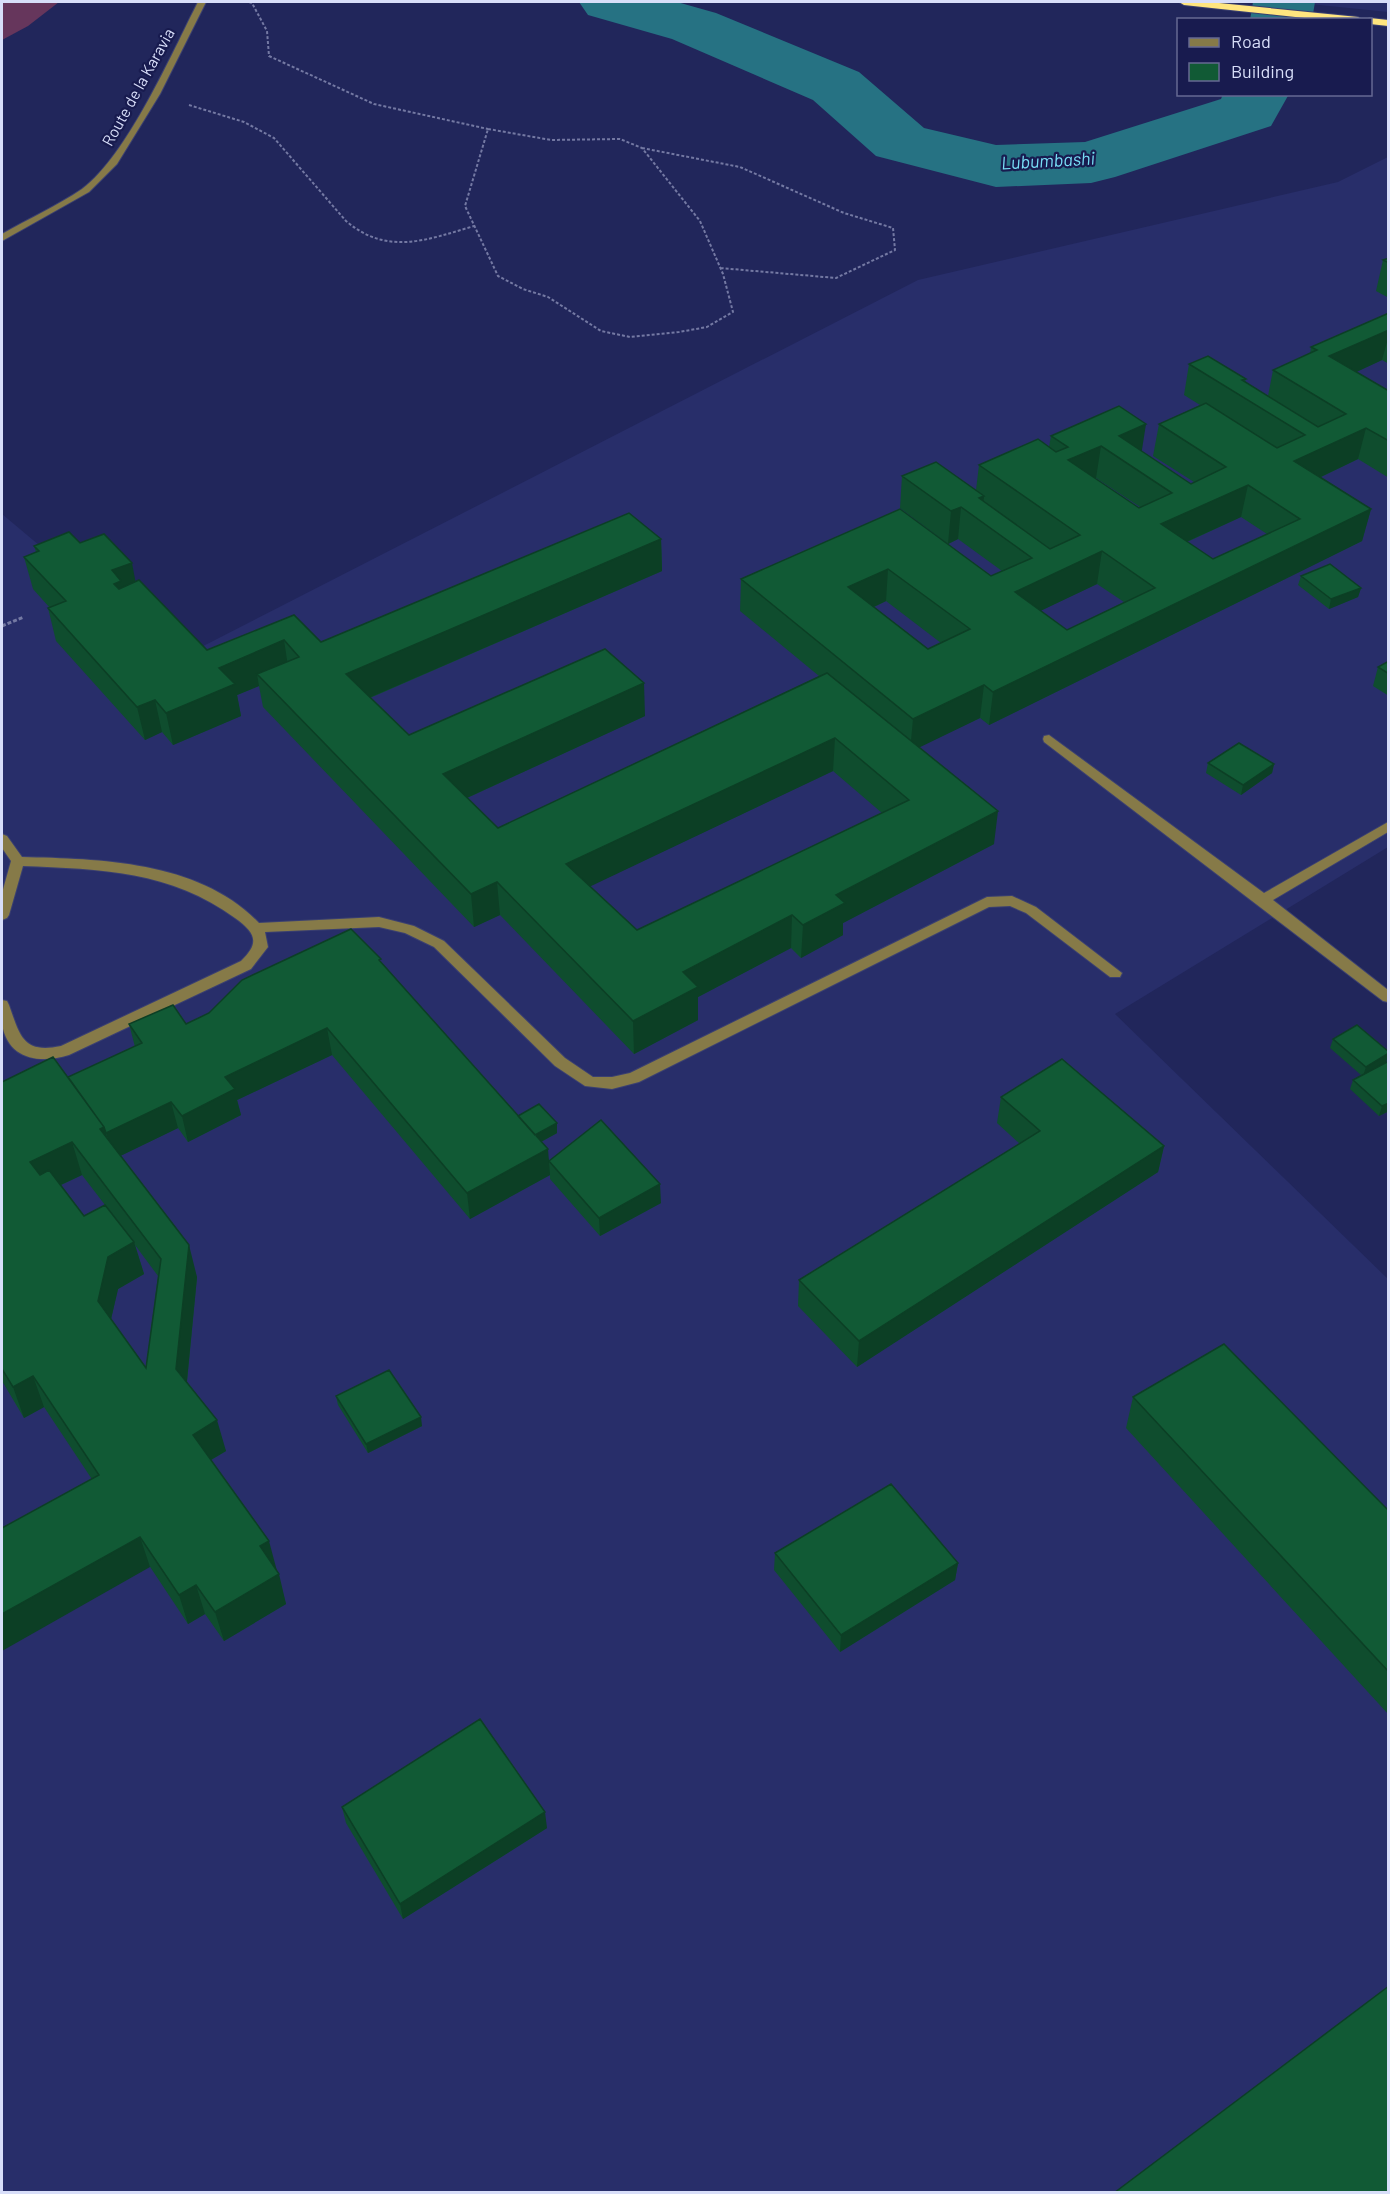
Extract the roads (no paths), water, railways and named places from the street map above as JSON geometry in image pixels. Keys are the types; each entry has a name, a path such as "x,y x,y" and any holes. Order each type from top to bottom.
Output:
{"highway":[{"path":"1184,2 1339,18"},
{"path":"1372,21 1389,22"}],"street":[{"name":"Route de la Karavia","path":"2,238 86,190 114,162 154,94 202,2"},
{"path":"1049,739 1389,998"},
{"path":"1263,900 1389,826"},
{"path":"2,838 18,861"},
{"path":"2,915 18,861"},
{"path":"2,1005 18,1046 38,1055 48,1056 64,1051 246,965 261,948 262,936 256,928 217,898 189,885 153,873 110,865 18,861"},
{"path":"256,928 379,922 409,929 439,944 560,1062 591,1082 601,1083 634,1078 987,902 1012,901 1030,910 1115,973"}],"waterway":[{"name":"Lubumbashi","path":"610,2 694,26 836,86 900,142 996,166 1091,162 1247,112 1255,96"},
{"name":"Lubumbashi","path":"1281,18 1284,2"}]}
